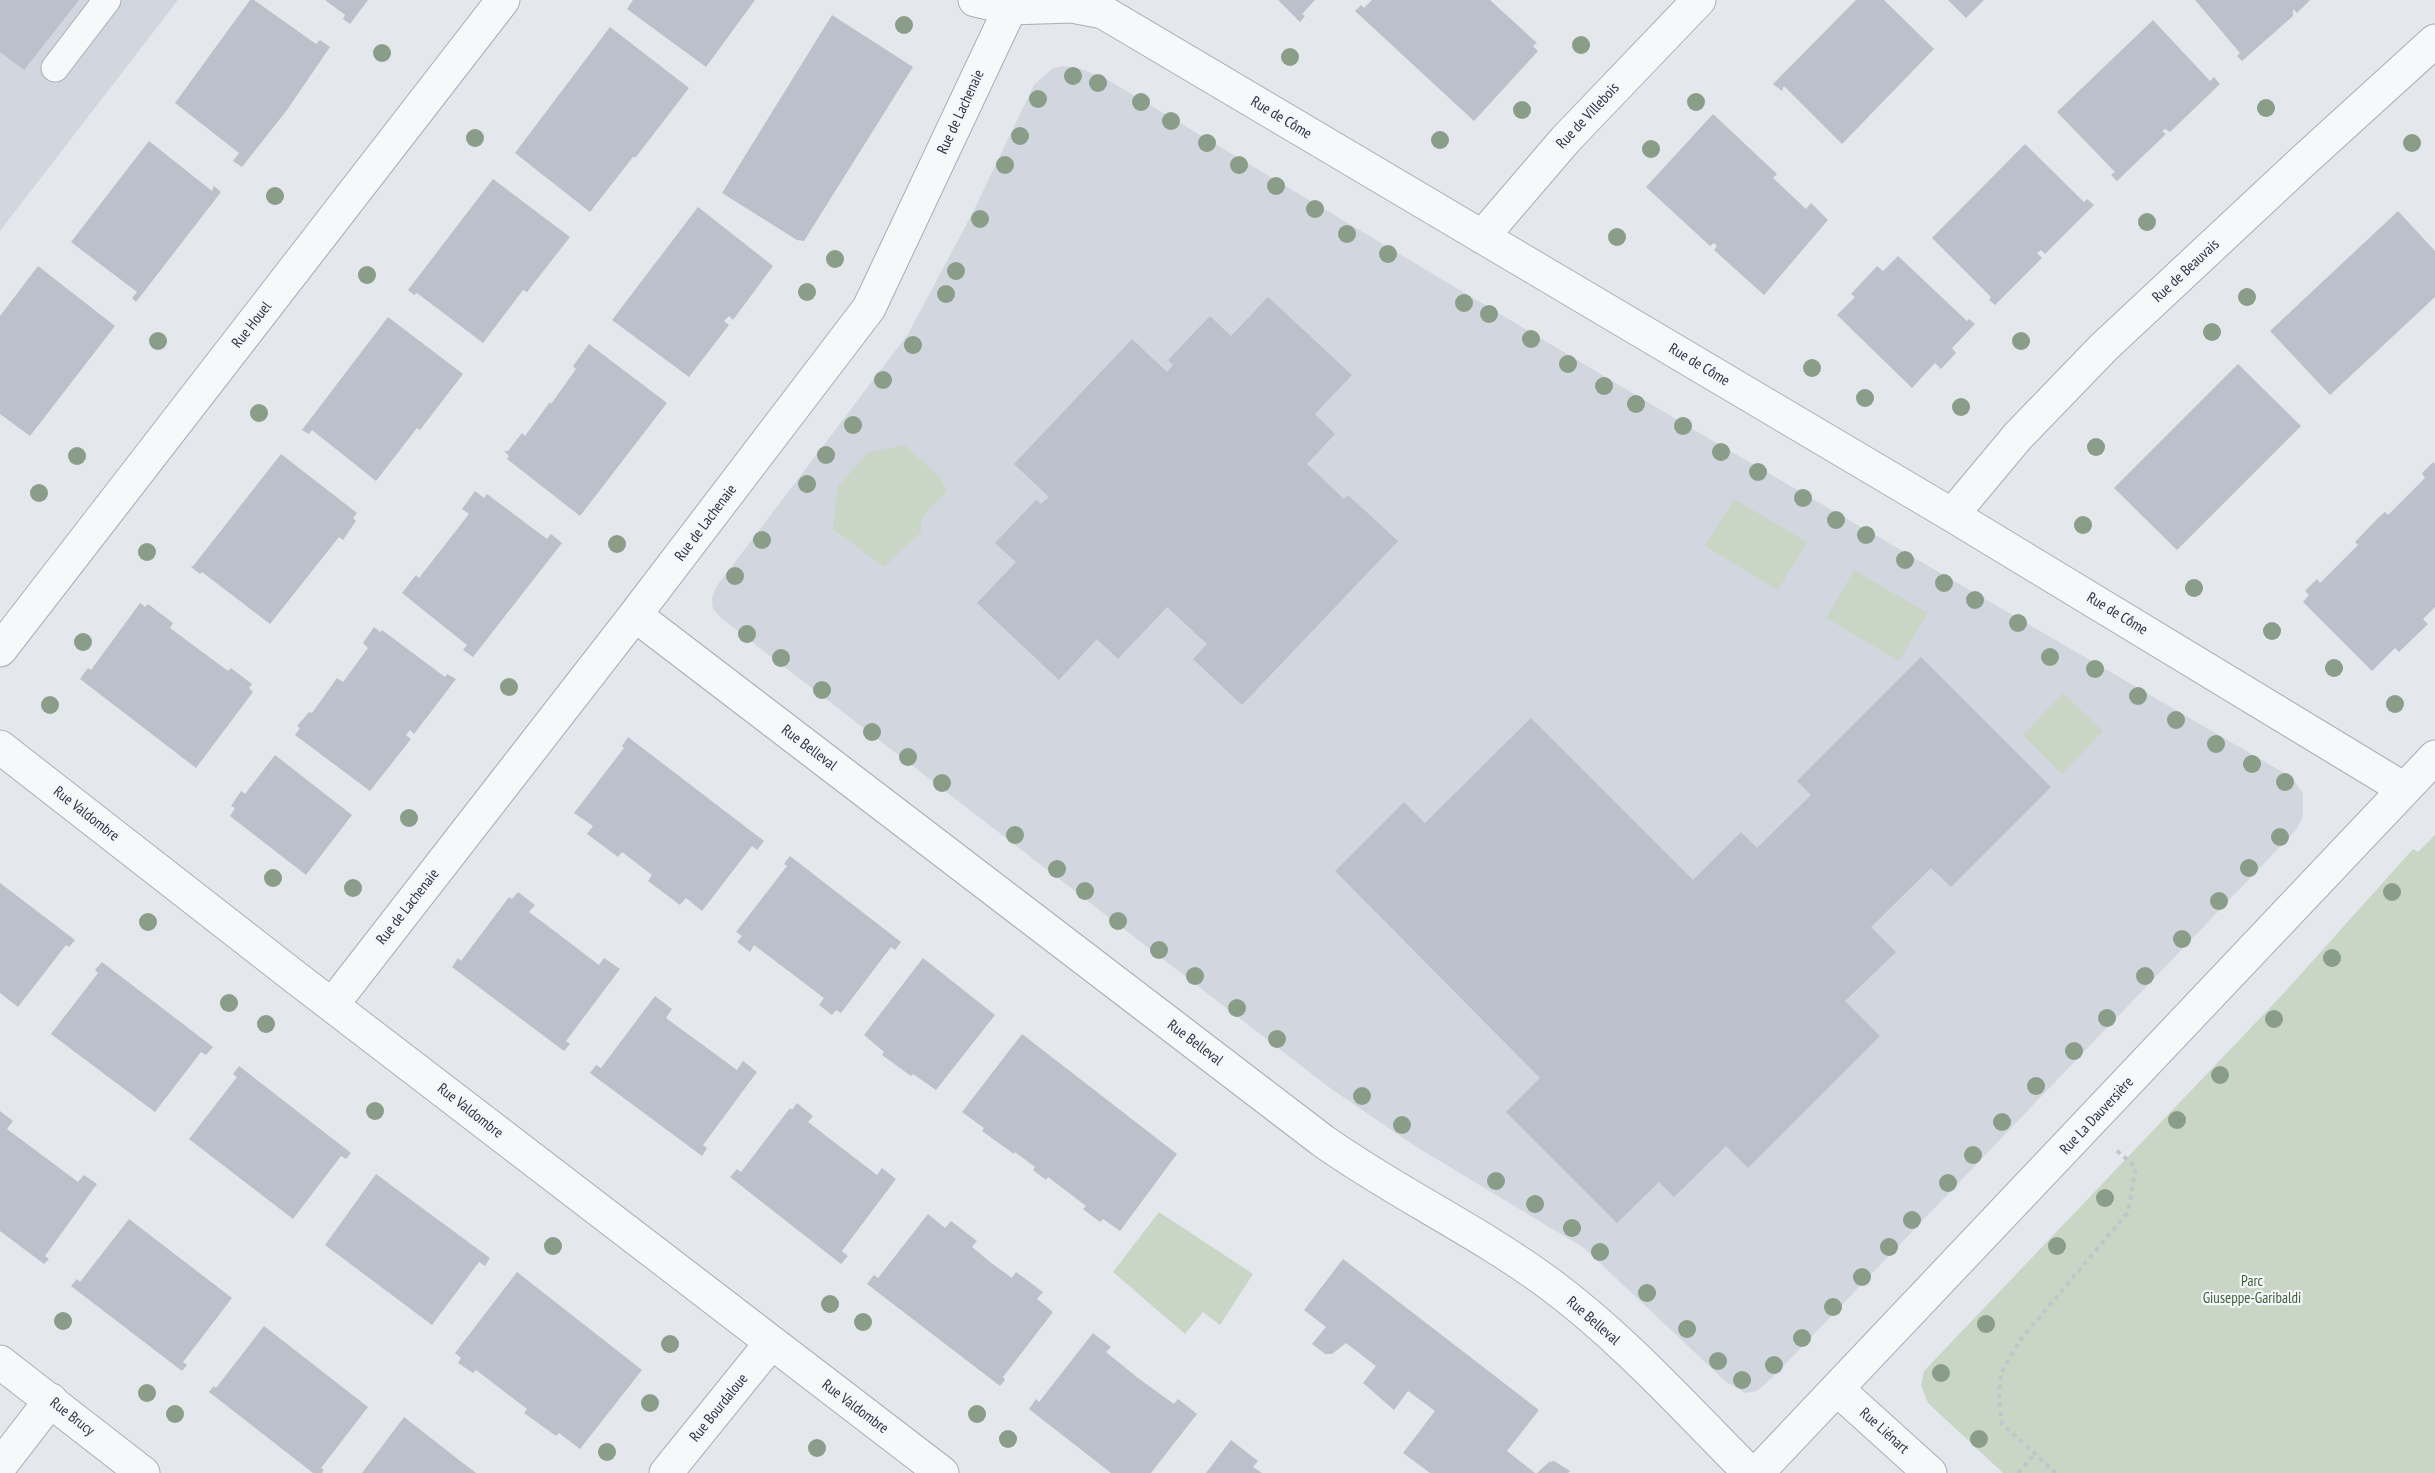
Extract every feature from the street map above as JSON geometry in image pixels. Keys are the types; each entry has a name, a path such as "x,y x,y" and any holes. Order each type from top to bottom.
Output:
{"street":[{"name":"Rue Houel","path":"0,650 503,0"},
{"name":"Rue de Côme","path":"975,0 1072,6 1103,12 1952,515 2404,789"},
{"name":"Rue de Villebois","path":"1482,237 1566,140 1699,0"},
{"name":"Rue de Lachenaie","path":"332,1005 635,615 869,308 1012,4"},
{"name":"Rue de Beauvais","path":"1952,515 2018,436 2104,347 2435,41"},
{"name":"Rue Belleval","path":"635,615 1323,1141 1381,1181 1493,1246 1547,1282 1605,1329 1750,1473"},
{"name":"Rue Valdombre","path":"0,747 942,1473"},
{"name":"Rue La Dauversière","path":"1757,1473 2435,758"},
{"name":"Rue Bourdaloue","path":"666,1473 771,1343"},
{"name":"Rue Brucy","path":"0,1362 143,1473"},
{"name":"Rue Liénart","path":"1837,1389 1930,1473"},
{"path":"0,1466 51,1400"}],"lane":[{"path":"55,68 106,0"}],"path":[{"path":"2056,1473 2002,1424 1999,1398 2001,1373 2022,1339 2128,1212 2136,1167 2088,1125"},
{"path":"2018,1473 2035,1454"}],"shaded area":[{"path":"0,0 178,0 0,231"},
{"path":"1061,66 1082,69 1108,80 1696,431 2291,777 2303,793 2303,816 2297,829 1772,1378 1757,1391 1745,1393 1726,1382 1584,1248 1415,1146 1330,1088 721,618 713,609 712,598 716,587 908,334 973,212 1034,85 1052,69"}],"green space":[{"path":"905,445 941,479 947,491 921,518 921,532 884,567 833,529 838,486 868,453"},
{"path":"1734,499 1807,542 1778,590 1705,546"},
{"path":"1854,570 1927,613 1899,661 1826,618"},
{"path":"2063,693 2103,731 2062,774 2023,735"},
{"name":"Parc Giuseppe-Garibaldi","path":"2435,835 2435,1473 2003,1473 1928,1403 1921,1385 1924,1371 2283,994 2413,849 2418,852"},
{"path":"1159,1212 1253,1274 1220,1325 1203,1312 1185,1334 1113,1272"}],"building":[{"path":"0,0 79,0 24,70 0,52"},
{"path":"250,0 254,0 316,44 320,40 330,47 287,110 242,167 233,161 239,153 175,103"},
{"path":"325,0 368,0 350,24 343,19 345,15"},
{"path":"633,0 755,0 706,67 627,9"},
{"path":"1278,0 1315,0 1302,14 1305,16 1300,22"},
{"path":"1372,0 1490,0 1537,43 1533,46 1538,51 1474,121 1355,11 1361,5 1364,8"},
{"path":"1856,0 1884,0 1934,49 1842,144 1784,86 1782,91 1773,84"},
{"path":"1948,0 1984,0 1966,18"},
{"path":"2195,0 2310,0 2297,13 2293,9 2293,16 2242,61 2237,56 2240,53"},
{"path":"832,15 913,67 804,241 797,240 722,193"},
{"path":"2153,20 2210,81 2214,77 2220,84 2170,132 2165,129 2162,131 2166,134 2117,181 2111,175 2115,172 2057,112"},
{"path":"610,27 689,88 590,212 515,153"},
{"path":"1713,114 1777,174 1773,178 1806,209 1811,203 1828,220 1764,295 1714,250 1717,246 1714,243 1710,246 1646,187"},
{"path":"149,141 212,191 214,186 221,192 136,302 132,298 137,292 71,242"},
{"path":"2025,144 2084,202 2087,199 2094,205 2045,254 2041,250 2037,253 2042,258 1995,305 1989,300 1991,297 1932,238"},
{"path":"493,179 570,237 527,292 523,290 483,343 417,293 414,295 408,290"},
{"path":"698,207 773,266 733,320 729,316 724,321 729,325 689,377 612,320"},
{"path":"2398,211 2435,251 2435,297 2330,395 2270,331"},
{"path":"1898,256 1967,321 1969,319 1975,324 1952,348 1956,353 1941,369 1935,363 1912,388 1837,315 1855,297 1851,294 1877,266 1883,271"},
{"path":"38,266 115,326 30,436 0,414 0,316"},
{"path":"1268,297 1352,375 1315,414 1335,434 1307,464 1344,499 1348,495 1398,541 1242,705 1193,659 1207,644 1167,607 1118,659 1097,639 1059,680 977,603 1016,562 995,543 1036,500 1041,504 1049,497 1014,464 1132,339 1167,372 1173,365 1168,360 1210,316 1231,336"},
{"path":"388,317 463,374 420,430 417,428 376,481 312,430 309,434 302,430"},
{"path":"589,344 667,403 580,516 507,459 509,456 504,451 508,451 522,433 525,436 550,402 551,404 576,369 573,366"},
{"path":"2238,364 2301,426 2177,550 2114,488"},
{"path":"281,454 357,513 353,518 356,521 343,540 339,537 270,624 202,572 200,574 191,567"},
{"path":"2433,462 2435,464 2435,607 2423,619 2428,624 2399,652 2395,648 2372,671 2303,602 2309,595 2305,591 2317,579 2320,583 2358,545 2355,542 2379,517 2385,512 2388,515 2425,478 2422,473"},
{"path":"475,491 484,498 487,494 547,539 551,534 562,543 473,657 463,650 467,645 402,593 416,575 419,578 469,514 462,509"},
{"path":"140,603 145,607 148,604 173,623 170,628 228,671 231,668 252,684 249,688 253,692 196,768 80,679 88,668 91,670"},
{"path":"374,627 380,632 382,630 445,677 447,674 456,679 414,734 410,730 406,735 411,739 370,791 295,735 300,728 297,726 309,712 312,713 337,678 343,682 368,648 363,643"},
{"path":"1921,657 2051,787 1951,887 1931,868 1871,927 1896,952 1845,1001 1880,1036 1748,1168 1726,1146 1674,1197 1659,1182 1617,1223 1506,1112 1540,1078 1335,871 1404,802 1425,823 1531,718 1693,880 1741,832 1757,848 1811,795 1797,781"},
{"path":"628,737 764,841 757,850 752,846 702,911 686,898 680,905 648,881 652,875 622,852 618,857 587,834 593,826 574,813 624,748 622,746"},
{"path":"275,755 352,815 306,875 230,816 235,808 231,806 241,791 245,794"},
{"path":"790,856 901,942 895,950 891,947 841,1013 836,1010 832,1015 819,1005 824,998 754,945 750,952 737,942 742,936 736,932 787,866 784,864"},
{"path":"0,883 75,940 69,947 66,945 18,1007 0,993"},
{"path":"518,892 535,905 529,912 599,965 604,958 620,969 566,1041 570,1044 564,1051 452,967 458,958 461,961 509,897 512,899"},
{"path":"923,958 995,1015 936,1090 913,1074 911,1076 882,1055 884,1052 864,1035"},
{"path":"102,962 213,1047 206,1055 201,1052 155,1112 51,1034 98,973 95,970"},
{"path":"655,996 672,1009 666,1018 737,1070 743,1061 757,1072 703,1145 707,1148 702,1156 590,1073 596,1065 601,1068"},
{"path":"1022,1034 1177,1154 1120,1231 1103,1219 1100,1222 1083,1209 1086,1206 1048,1177 1046,1180 1033,1170 1035,1167 982,1131 984,1128 962,1112"},
{"path":"239,1066 351,1153 346,1159 341,1156 293,1219 189,1139 237,1077 233,1074"},
{"path":"797,1103 813,1116 808,1122 877,1175 882,1168 896,1179 842,1251 848,1256 841,1264 730,1177 737,1169 741,1172 790,1108 792,1110"},
{"path":"0,1111 13,1121 7,1129 78,1182 84,1175 97,1184 45,1256 49,1259 44,1264 0,1231"},
{"path":"376,1174 490,1258 485,1266 479,1262 432,1325 325,1245"},
{"path":"928,1214 945,1228 951,1221 977,1241 972,1247 990,1262 1012,1278 1016,1272 1043,1292 1037,1299 1053,1312 1003,1377 1005,1380 1000,1386 867,1284 874,1275 878,1278"},
{"path":"129,1219 232,1298 183,1362 187,1365 182,1371 71,1286 77,1279 80,1282"},
{"path":"1343,1259 1539,1410 1507,1451 1535,1473 1430,1473 1403,1453 1435,1411 1408,1391 1394,1410 1363,1383 1376,1366 1346,1343 1332,1354 1325,1354 1312,1344 1326,1327 1304,1310"},
{"path":"517,1272 642,1370 580,1449 559,1433 556,1436 524,1413 527,1409 476,1370 473,1373 458,1363 461,1358 455,1353"},
{"path":"264,1326 368,1407 321,1468 324,1470 322,1473 313,1473 209,1392 214,1386 216,1388"},
{"path":"1093,1333 1111,1347 1106,1352 1138,1378 1174,1404 1178,1399 1197,1414 1151,1473 1111,1473 1029,1409 1036,1399 1039,1402"},
{"path":"404,1417 459,1460 476,1473 362,1473"},
{"path":"1231,1440 1258,1461 1253,1467 1262,1473 1206,1473"},
{"path":"1554,1461 1570,1471 1568,1473 1537,1473 1549,1462"}]}
